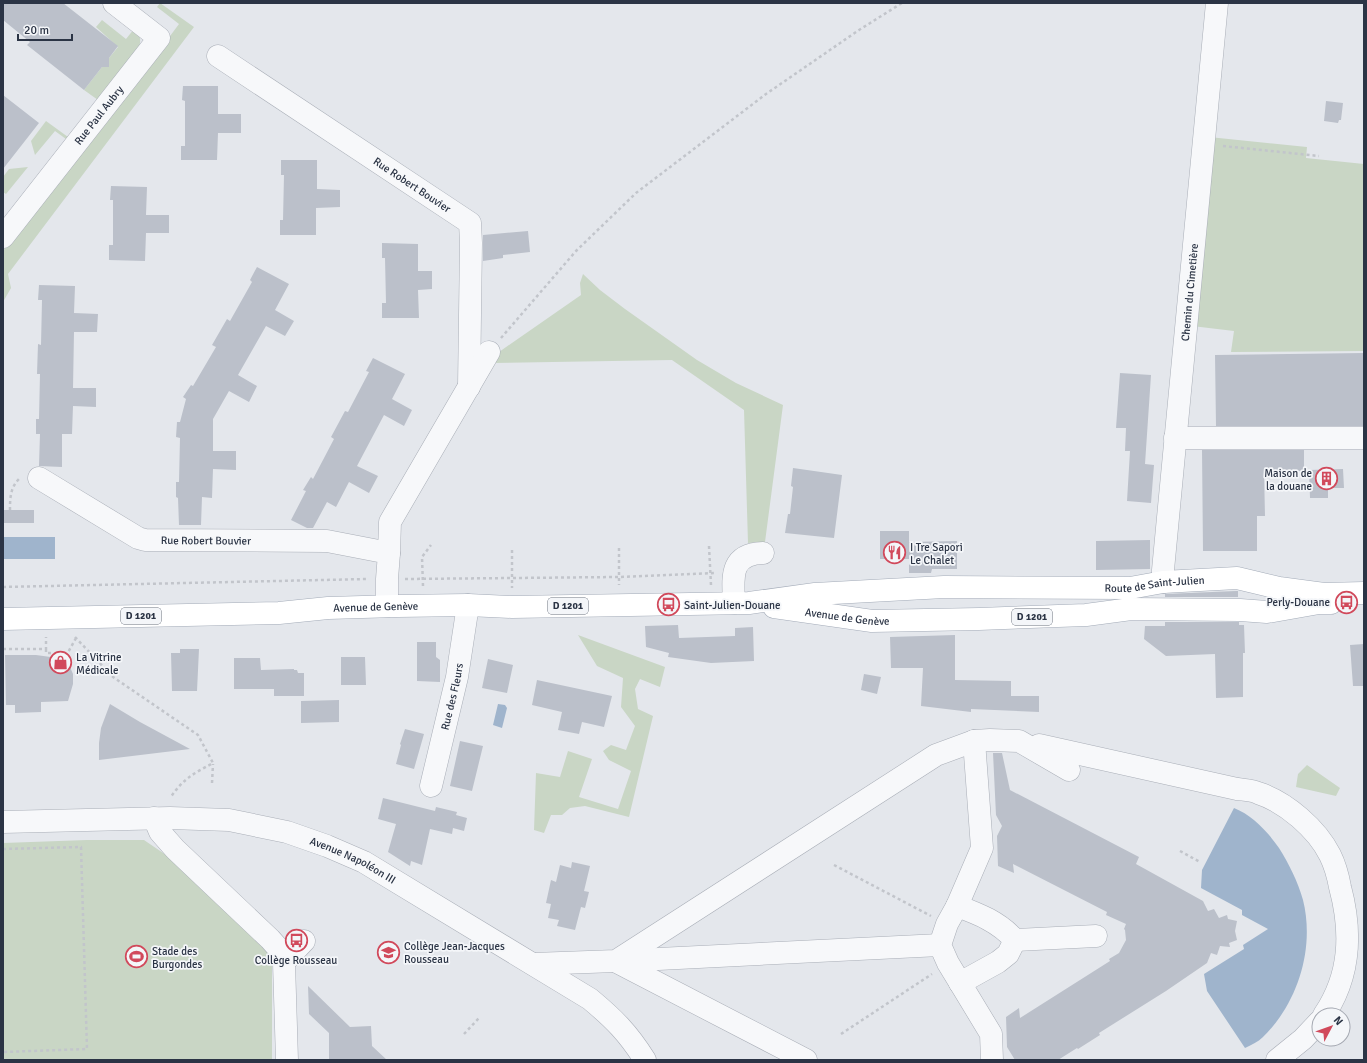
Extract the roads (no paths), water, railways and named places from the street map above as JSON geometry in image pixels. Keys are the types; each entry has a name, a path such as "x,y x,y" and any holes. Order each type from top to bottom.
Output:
{"main road":[{"name":"Route de Saint-Julien","path":"944,587 1130,588 1163,582 1237,578 1279,588 1324,594 1364,593"},
{"name":"Avenue de Genève","path":"3,619 279,614 328,608 387,606 468,605 512,607 742,603 840,592 944,587"},
{"path":"978,588 978,619"},
{"path":"1130,588 1131,610 1240,610 1267,612 1319,603 1364,602"},
{"path":"838,615 840,592"},
{"name":"Avenue de Genève","path":"742,603 838,615 872,621 978,619"},
{"name":"D 1201","path":"978,619 1086,615 1131,610"}],"street":[{"name":"Rue Paul Aubry","path":"3,237 159,38 114,3"},
{"name":"Chemin du Cimetière","path":"1163,582 1216,3"},
{"name":"Rue Robert Bouvier","path":"218,56 470,223 469,387"},
{"name":"Rue Robert Bouvier","path":"387,606 390,522 489,352"},
{"path":"1175,438 1364,438"},
{"name":"Rue Robert Bouvier","path":"39,478 138,538 144,540 326,541 389,553"},
{"path":"742,603 733,575 735,568 741,559 750,555 763,553"},
{"name":"Rue des Fleurs","path":"431,786 457,677 468,605"},
{"path":"974,741 982,848 952,915 944,954 991,1034 992,1060"},
{"path":"616,961 936,755 974,741 1019,741 1237,789 1257,792 1276,801 1300,818 1317,835 1330,854 1346,912 1348,951 1344,973 1328,1007"},
{"path":"1019,741 1069,770"},
{"path":"162,818 160,832 175,849 278,948 284,962 287,1060"},
{"name":"Avenue Napoléon III","path":"3,822 198,818 236,821 287,832 327,846 364,862 590,999 613,1018 635,1044 645,1060"},
{"path":"952,915 981,915 1007,932 1015,940 1096,936"},
{"path":"960,983 998,962 1008,954 1015,940"},
{"path":"284,962 304,941"},
{"path":"533,964 944,954"},
{"path":"616,961 806,1060"},
{"path":"285,994 301,1019"},
{"path":"1277,1060 1311,1030"}],"water":[{"path":"3,537 55,537 55,559 3,559"},
{"path":"498,704 505,705 507,708 502,728 493,725"},
{"path":"1234,808 1247,815 1270,836 1290,867 1303,900 1307,937 1301,974 1286,1008 1261,1039 1245,1048 1207,991 1204,974 1244,949 1243,945 1268,929 1242,915 1242,910 1201,888 1202,870"}],"place":[{"name":"Maison de la douane","path":"1327,479"},
{"name":"I Tre Sapori Le Chalet","path":"894,553"},
{"name":"Perly-Douane","path":"1346,602"},
{"name":"Saint-Julien-Douane","path":"669,605"},
{"name":"La Vitrine Médicale","path":"60,663"},
{"name":"Collège Rousseau","path":"296,940"},
{"name":"Collège Jean-Jacques Rousseau","path":"388,952"},
{"name":"Stade des Burgondes","path":"136,957"}]}
